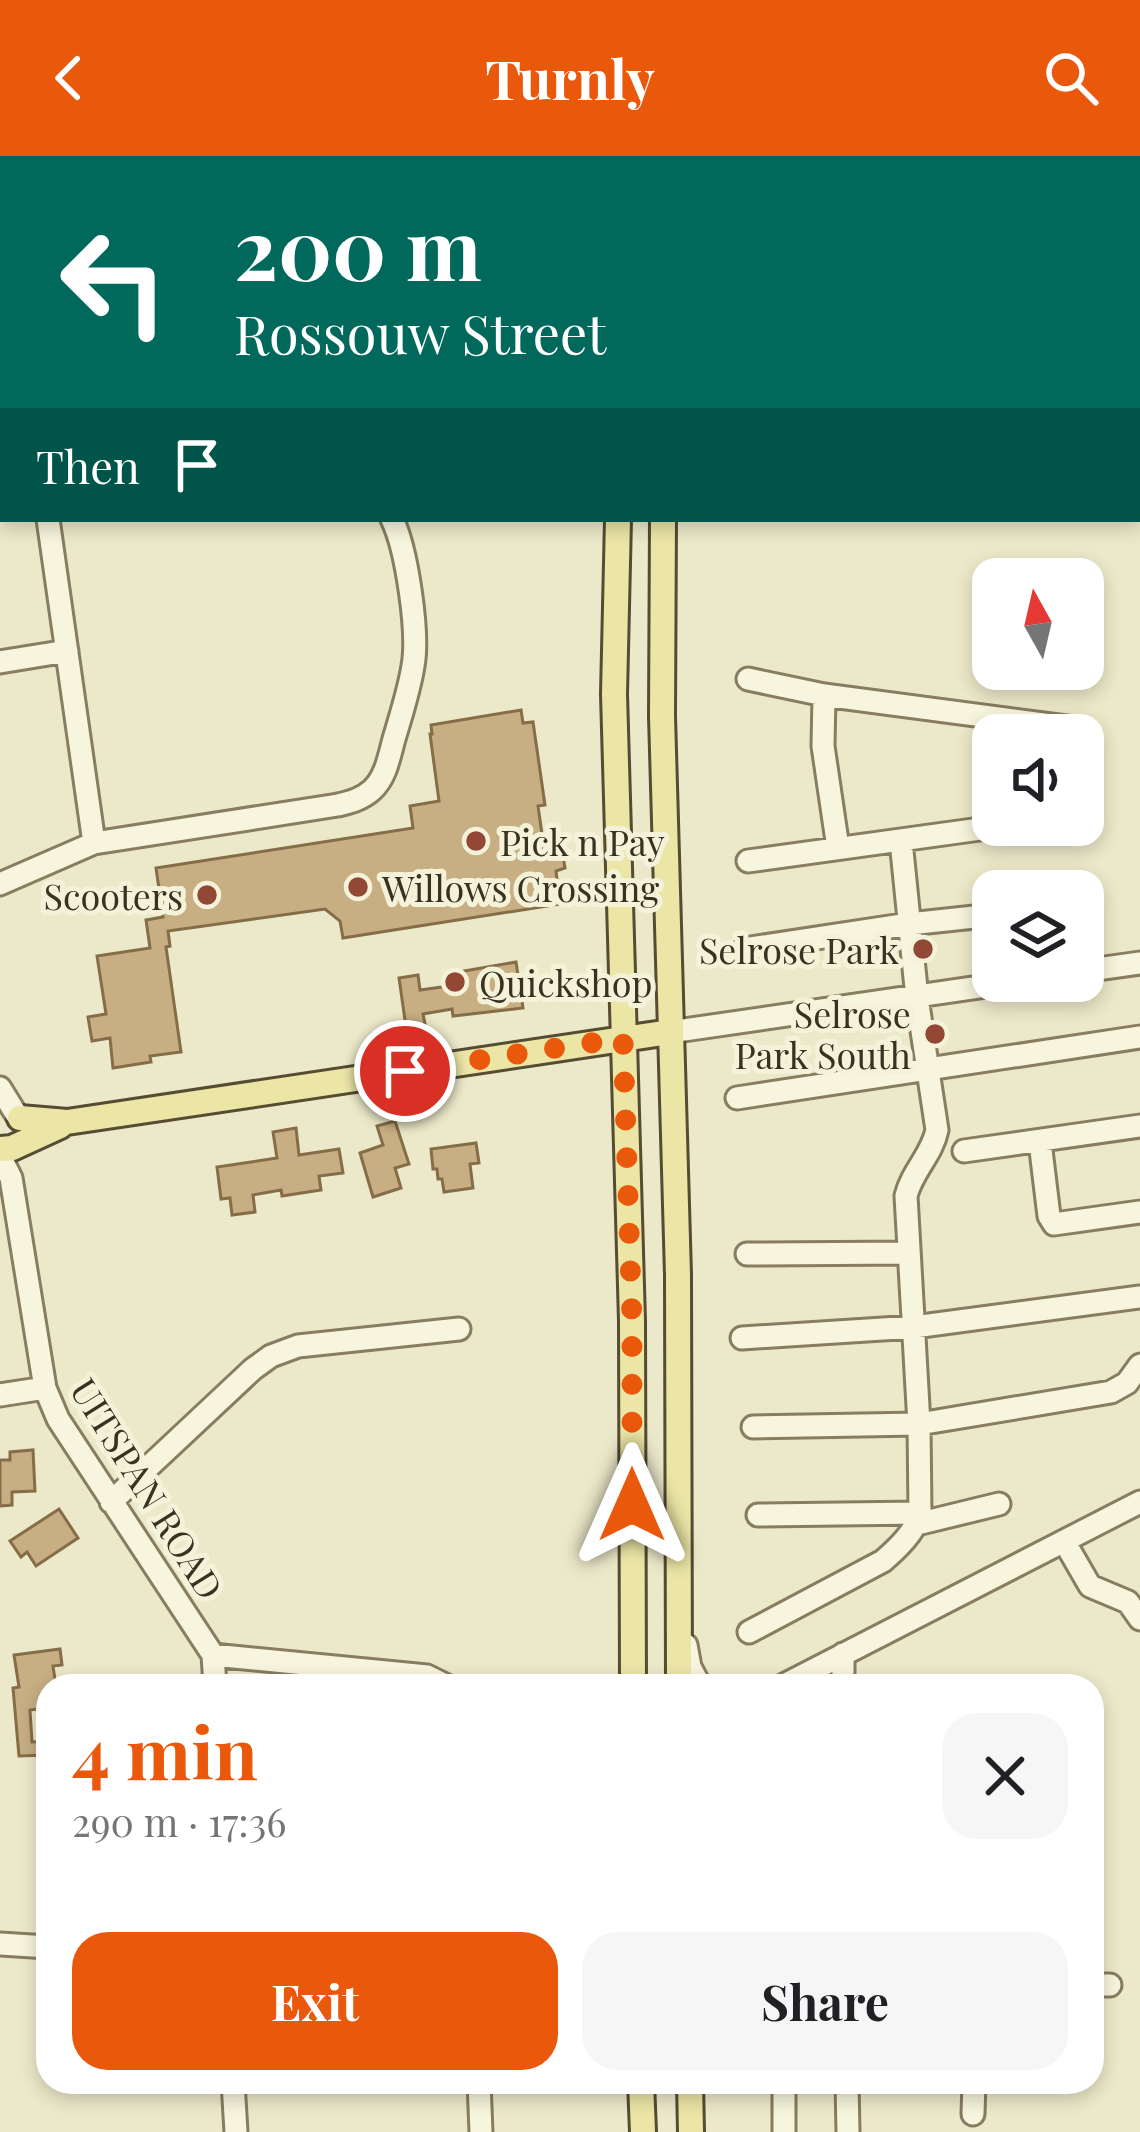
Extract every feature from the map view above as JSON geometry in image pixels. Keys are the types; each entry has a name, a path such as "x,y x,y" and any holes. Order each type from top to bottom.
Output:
{"main road":[{"path":"618,522 614,694 632,1321 633,1674"},
{"path":"663,522 662,716 678,1275 680,1674"},
{"path":"12,1115 67,1122 670,1032"},
{"path":"9,1149 24,1134 12,1115"},
{"path":"9,1149 67,1122"},
{"path":"641,2094 643,2132"},
{"path":"690,2094 691,2132"}],"street":[{"path":"48,522 94,843"},
{"path":"0,884 94,843 338,806 376,787 386,770 416,649 407,567 393,522"},
{"path":"0,662 67,651"},
{"path":"748,679 824,695 972,715"},
{"path":"824,695 823,746 838,848"},
{"path":"748,861 972,831"},
{"path":"749,1631 883,1561 918,1518 919,1424 906,1196 909,1180 933,1147 937,1130 901,841"},
{"path":"744,949 972,917"},
{"path":"1104,968 1140,963"},
{"path":"670,1032 972,989"},
{"path":"737,1098 1140,1037"},
{"path":"0,1088 12,1115"},
{"path":"964,1151 1140,1126"},
{"path":"1040,1142 1054,1224 1140,1211"},
{"name":"UITSPAN ROAD","path":"9,1149 45,1388 58,1419 214,1655 215,1674"},
{"path":"747,1254 909,1253"},
{"path":"742,1338 914,1328 1140,1297"},
{"path":"111,1502 271,1356 298,1346 459,1330"},
{"path":"753,1427 919,1424 1111,1392 1126,1383 1140,1365"},
{"path":"0,1395 45,1388"},
{"path":"805,1674 1140,1502"},
{"path":"758,1515 918,1518 999,1504"},
{"path":"1064,1540 1090,1586 1136,1606"},
{"path":"678,1604 694,1674"},
{"path":"843,1654 843,1674"},
{"path":"214,1655 377,1674"},
{"path":"0,1944 36,1946"},
{"path":"234,2094 236,2132"},
{"path":"480,2094 482,2132"},
{"path":"784,2094 784,2132"},
{"path":"847,2094 848,2132"},
{"path":"973,2114 974,2094"}],"building":[{"name":"Willows Crossing","path":"521,710 523,723 533,722 545,805 538,806 544,848 561,845 565,868 556,871 560,904 343,938 340,921 325,909 168,931 170,946 166,947 181,1052 113,1068 110,1038 92,1041 88,1017 106,1014 97,956 150,948 146,920 163,917 156,868 413,828 410,806 439,801 431,725"},
{"path":"516,962 523,1008 453,1016 452,1009 423,1014 425,1024 406,1027 399,978 418,975 420,990 449,986 447,974"},
{"path":"395,1121 409,1164 395,1168 401,1188 373,1197 360,1153 383,1145 377,1126"},
{"path":"296,1128 299,1155 339,1149 343,1173 319,1176 321,1190 253,1195 255,1212 232,1215 230,1198 221,1199 217,1167 277,1158 273,1132"},
{"path":"476,1143 479,1163 470,1164 473,1188 444,1192 442,1179 433,1169 431,1149"},
{"path":"33,1450 35,1491 12,1492 12,1505 0,1506 0,1460 10,1460 10,1452"},
{"path":"59,1509 78,1538 36,1566 27,1552 21,1557 10,1541"},
{"path":"60,1649 62,1665 53,1666 54,1674 36,1674 36,1709 30,1710 36,1755 19,1756 14,1655"}],"place":[{"name":"Pick n Pay","path":"476,841"},
{"name":"Willows Crossing","path":"358,887"},
{"name":"Scooters","path":"207,895"},
{"name":"Selrose Park","path":"923,949"},
{"name":"Quickshop","path":"455,982"},
{"name":"Selrose Park South","path":"935,1034"}],"route":[{"path":"405,1071 623,1038 632,1505"}]}
